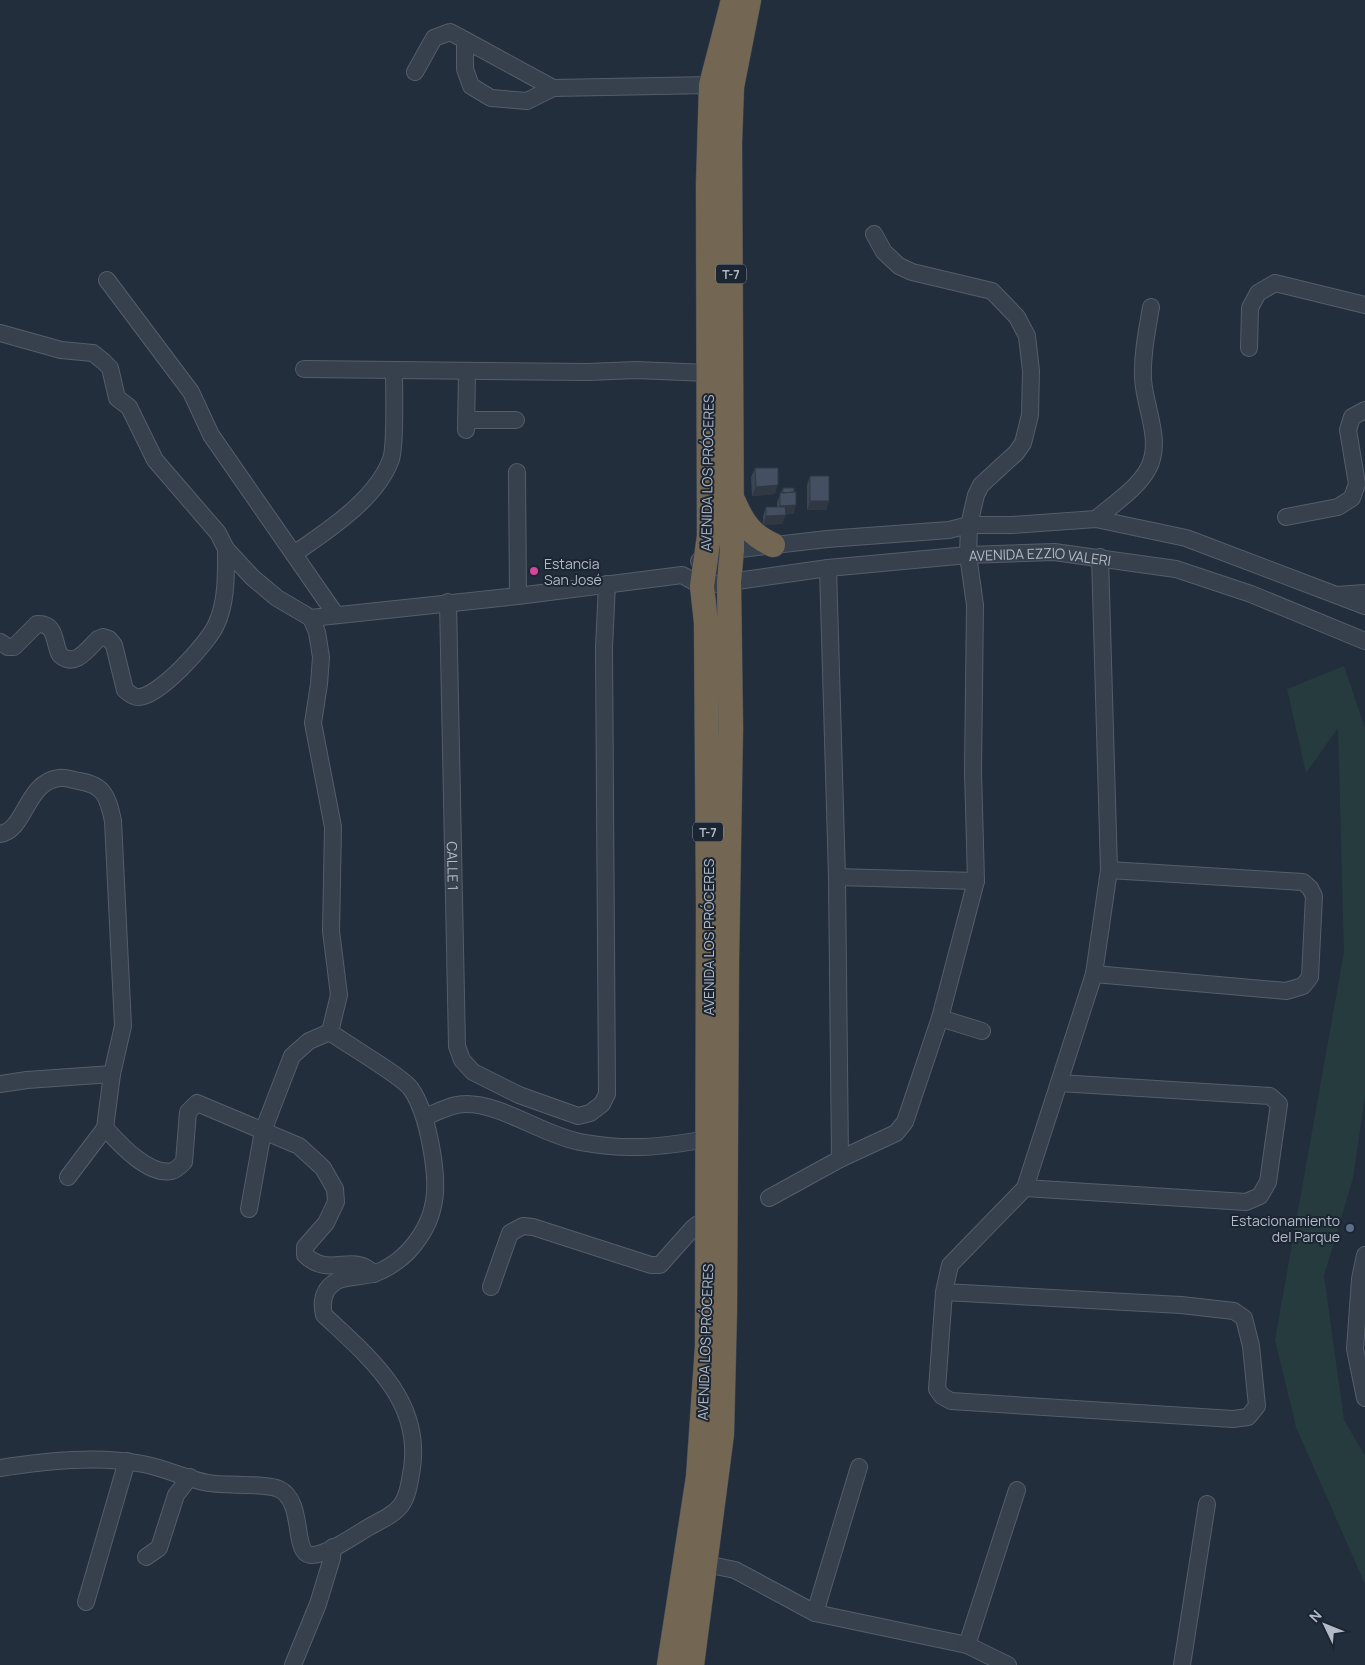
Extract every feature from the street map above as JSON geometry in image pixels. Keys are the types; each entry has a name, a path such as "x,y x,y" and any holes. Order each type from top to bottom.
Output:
{"highway":[{"name":"AVENIDA LOS PRÓCERES","path":"669,1665 698,1476 707,1346 706,623 692,580 706,554 709,536 708,184 711,85 733,0"},
{"name":"AVENIDA LOS PRÓCERES","path":"692,1665 722,1434 731,728 729,582 732,550 730,143 732,87 749,0"},
{"path":"731,496 745,526 772,546"}],"street":[{"path":"415,72 434,38 450,32 553,88"},
{"path":"466,40 465,69 471,86 491,98 527,101 553,88 711,85"},
{"path":"769,1198 840,1159 902,1129 940,1018 976,881 973,771 975,605 968,555 969,525 976,495 981,485 1016,453 1024,443 1030,415 1031,371 1028,336 1017,317 992,291 912,272 899,266 884,252 874,234"},
{"path":"107,280 191,392 211,435 336,615"},
{"path":"1248,348 1250,308 1258,293 1275,283 1365,306"},
{"path":"1096,519 1147,471 1153,458 1155,444 1143,380 1143,358 1150,307"},
{"path":"0,333 61,350 93,353 103,361 110,368 117,398 129,407 155,460 218,533 226,549 253,578 277,598 311,618 317,632 321,657 319,684 312,723 333,827 332,931 339,995 330,1032"},
{"path":"304,369 588,372 636,370 708,373"},
{"path":"294,554 334,527 365,498 384,473 392,458 394,371"},
{"path":"467,371 466,425 516,420"},
{"path":"1286,517 1338,508 1352,498 1357,484 1348,430 1352,418 1365,410"},
{"path":"518,472 518,596"},
{"path":"706,554 949,530 969,525 1012,525 1096,519 1186,538 1365,606"},
{"path":"0,642 8,647 14,647 37,624 44,624 52,630 60,655 69,661 75,660 103,637 109,639 114,645 125,690 139,697 147,695 189,662 206,642 216,626 222,608 226,549"},
{"name":"AVENIDA EZZIO VALERI","path":"311,618 518,596 607,584 692,580 729,582 828,568 968,555 1054,552 1176,569 1251,594 1365,641"},
{"path":"944,1292 1181,1304 1234,1311 1244,1318 1251,1346 1257,1406 1248,1417 1232,1419 951,1401 942,1396 937,1389 944,1292 950,1265 1025,1188 1094,974 1109,870 1100,557"},
{"path":"828,568 837,877 840,1159"},
{"name":"CALLE 1","path":"448,602 457,1046 462,1060 473,1072 519,1095 578,1116 590,1113 602,1104 607,1094 604,657 607,584"},
{"path":"1332,595 1365,593"},
{"path":"0,834 6,833 18,820 31,797 43,783 60,778 83,782 97,787 107,797 113,821 123,1026 112,1074 105,1128 68,1177"},
{"path":"1094,974 1286,991 1303,986 1310,977 1314,896 1310,888 1303,882 1109,870"},
{"path":"837,877 976,881"},
{"path":"940,1018 982,1031"},
{"path":"0,1468 90,1459 127,1461 207,1483 278,1489 288,1495 294,1506 300,1546 304,1553 316,1554 333,1547 396,1512 406,1499 410,1485 414,1451 406,1410 384,1375 324,1315 322,1304 325,1292 336,1281 374,1274 396,1262 411,1248 423,1231 433,1206 430,1143 425,1117 410,1087 330,1032"},
{"path":"250,1209 263,1131 292,1056 309,1041 330,1032"},
{"path":"0,1084 27,1080 112,1074"},
{"path":"1025,1188 1246,1202 1260,1196 1268,1182 1279,1104 1270,1096 1058,1083"},
{"path":"105,1128 127,1151 160,1171 173,1171 184,1162 188,1112 197,1103 299,1146 323,1168 335,1189 336,1202 326,1223 305,1247 305,1256 317,1265 332,1267 361,1264 374,1274"},
{"path":"425,1117 463,1104 471,1104 500,1112 556,1136 602,1146 640,1149 708,1139"},
{"path":"491,1287 510,1233 523,1226 533,1227 651,1265 660,1265 692,1229 698,1224 708,1222"},
{"path":"1365,1254 1360,1279 1355,1349 1365,1398"},
{"path":"86,1602 127,1461"},
{"path":"815,1613 859,1467"},
{"path":"146,1557 159,1548 176,1495 190,1477"},
{"path":"967,1645 1017,1490"},
{"path":"1182,1665 1207,1504"},
{"path":"293,1665 318,1604 332,1558 333,1547"},
{"path":"706,1564 735,1570 815,1613 967,1645 1008,1665"}],"green space":[{"path":"1344,666 1365,728 1365,1096 1353,1178 1324,1276 1344,1420 1365,1456 1365,1584 1296,1427 1275,1340 1344,952 1338,728 1306,773 1287,689"}],"building":[{"path":"755,468 778,468 778,485 756,487"},
{"path":"810,476 829,476 829,501 810,501"},
{"path":"783,488 794,488 794,492 783,493"},
{"path":"796,492 796,505 780,506 780,493"},
{"path":"766,507 785,507 786,515 766,516"}],"place":[{"name":"Estancia San José","path":"534,571"},
{"name":"Estacionamiento del Parque","path":"1350,1228"}]}
